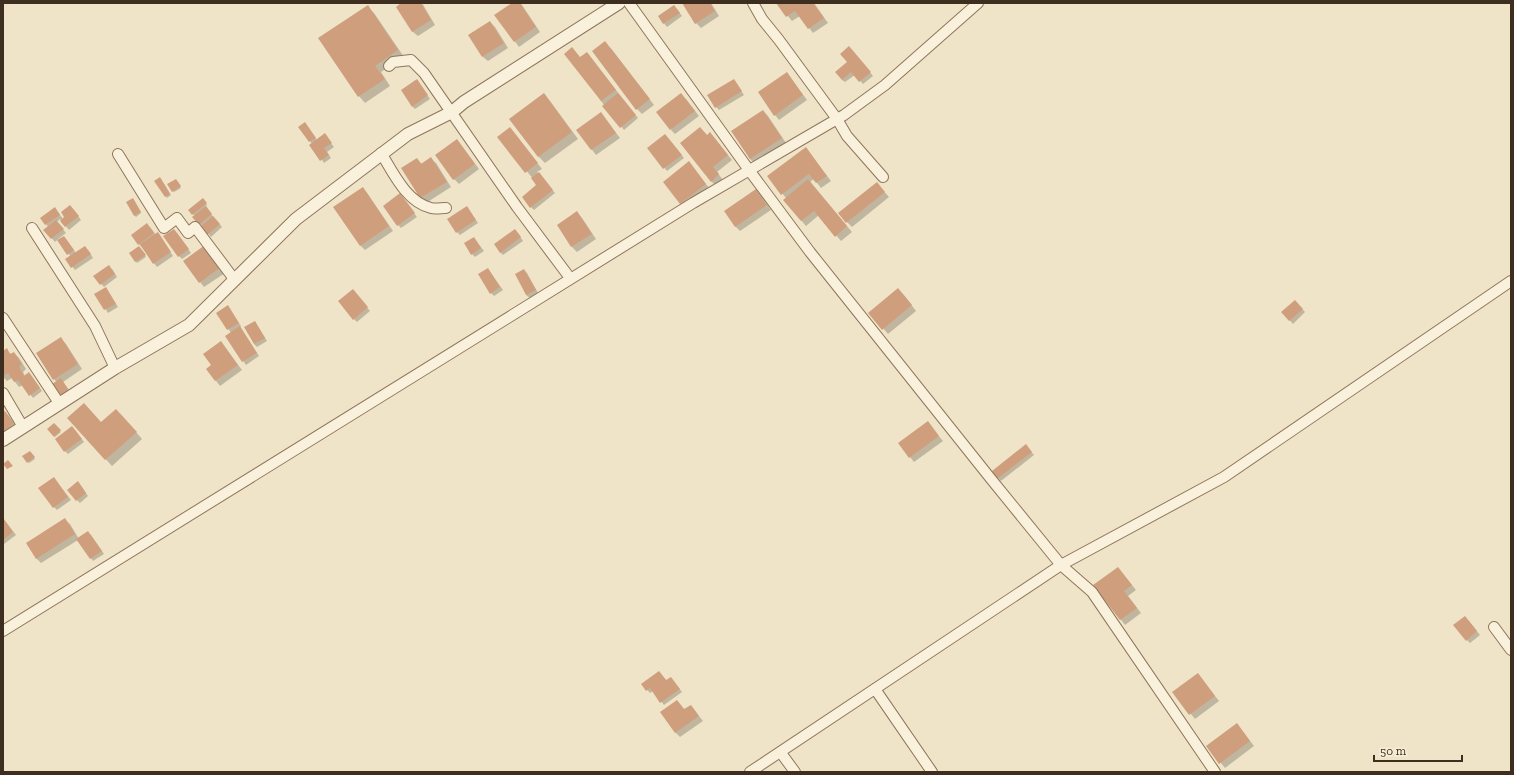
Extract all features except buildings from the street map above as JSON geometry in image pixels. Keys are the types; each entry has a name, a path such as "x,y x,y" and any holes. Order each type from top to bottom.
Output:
{"street":[{"path":"3,440 115,368 189,325 296,219 381,153 408,134 452,112 464,102 619,3"},
{"path":"629,3 810,252 1061,565 1092,592 1215,772"},
{"path":"753,3 762,19 779,40 847,136 883,177"},
{"path":"3,630 570,278 693,203 837,120 885,85 978,3"},
{"path":"389,66 393,62 411,60 424,73 517,206 570,278"},
{"path":"381,153 404,189 417,202 431,208 446,208"},
{"path":"118,154 164,228 177,218 188,233 195,227 234,279"},
{"path":"32,228 95,326 115,368"},
{"path":"750,772 1061,565 1224,477 1511,281"},
{"path":"3,318 59,403"},
{"path":"3,393 23,427"},
{"path":"1494,627 1511,650"},
{"path":"875,689 932,772"},
{"path":"780,753 794,772"}]}
